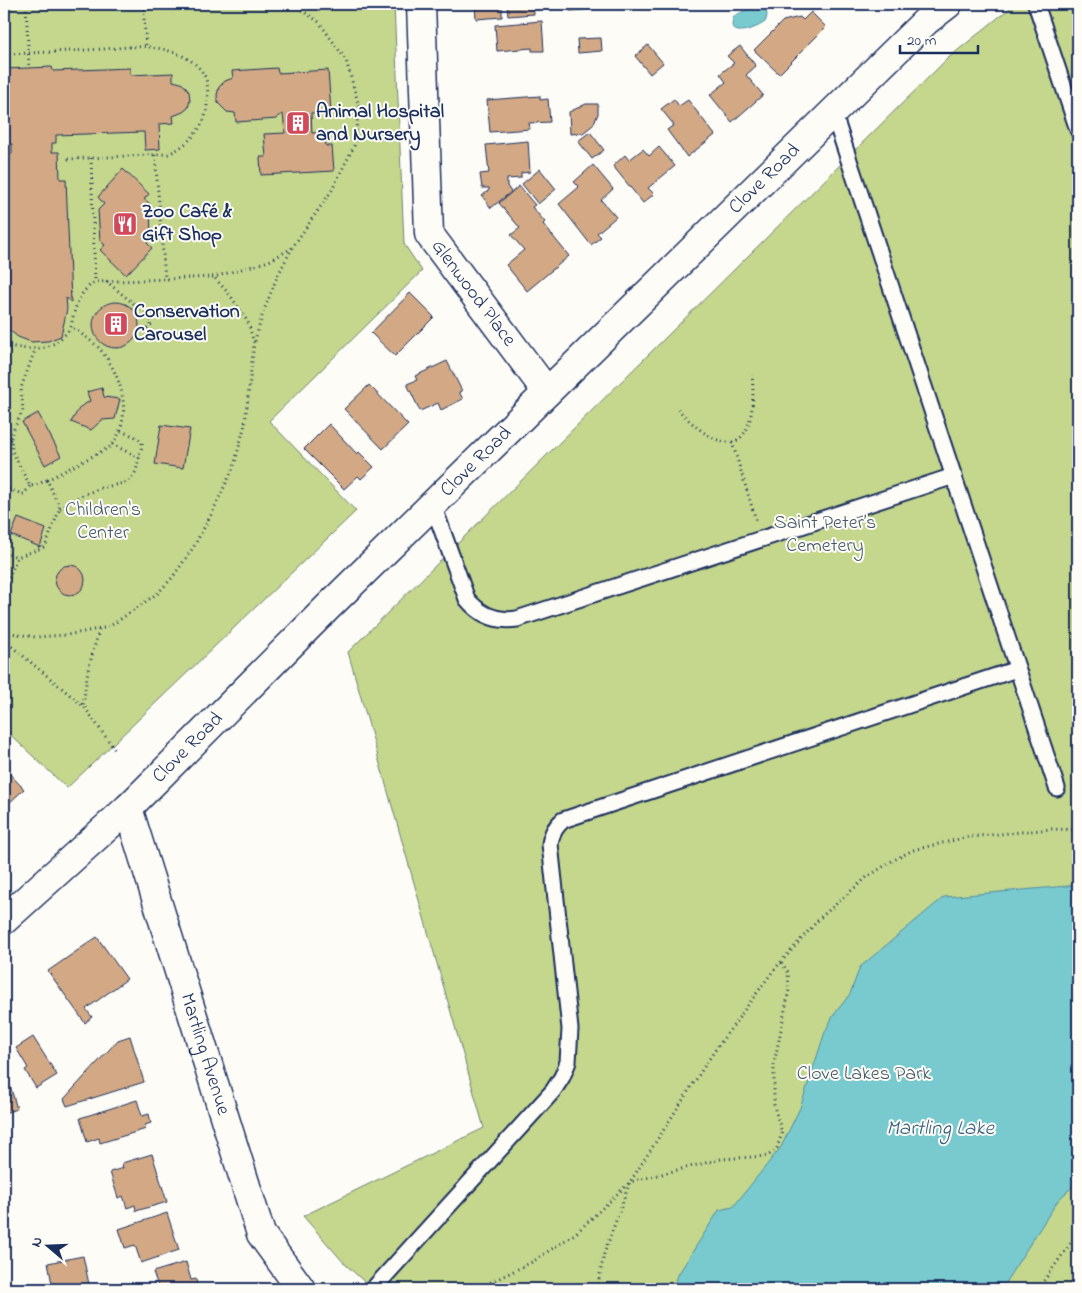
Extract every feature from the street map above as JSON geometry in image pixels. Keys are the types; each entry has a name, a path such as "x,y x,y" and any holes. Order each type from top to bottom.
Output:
{"main road":[{"name":"Glenwood Place","path":"421,4 429,234 547,392"},
{"name":"Clove Road","path":"4,920 128,808 328,606 926,21 948,4"},
{"name":"Martling Avenue","path":"128,808 261,1234 300,1289"}],"lane":[{"path":"1036,4 1078,130"},
{"path":"833,112 1057,788"},
{"path":"433,505 467,599 474,608 484,614 495,619 506,620 517,619 954,476"},
{"path":"373,1289 553,1092 562,1077 568,1062 570,1029 550,844 552,834 563,820 1017,669"}],"path":[{"path":"26,4 29,67"},
{"path":"143,4 146,47"},
{"path":"4,632 35,638 99,630 109,627 158,593 172,578 193,548 234,466 244,424 254,343 269,296 292,248 332,190 354,146 359,106 346,60 319,22 293,4"},
{"path":"4,54 154,47 181,54 194,62 203,73 207,82 207,110 203,122 196,132 175,151 168,154 155,155 67,158"},
{"path":"155,155 165,278"},
{"path":"91,158 95,282"},
{"path":"4,344 34,350 49,346 61,338 71,327 76,302 82,292 95,282 214,277 269,261 292,248"},
{"path":"214,277 230,295 248,322 254,343"},
{"path":"106,281 150,317 152,322 150,327 142,333"},
{"path":"4,487 24,494 30,486 48,480 112,444 118,438 124,419 124,404 120,386 109,361 98,347 71,327"},
{"path":"30,486 15,458 10,444 11,435 23,410 21,388 34,350"},
{"path":"678,409 704,432 723,441 732,442 744,433 752,412 754,397 752,374"},
{"path":"4,552 17,557 45,547 60,508 80,496 101,488 128,482 133,478 142,442 134,436 120,431"},
{"path":"732,442 762,539"},
{"path":"112,444 139,458"},
{"path":"48,480 60,508"},
{"path":"4,592 17,557"},
{"path":"83,705 88,670 99,630"},
{"path":"4,640 83,705 115,750"},
{"path":"597,1289 604,1254 630,1182 713,1053 781,962 820,918 866,878 913,850 968,837 1052,829 1078,830"},
{"path":"477,1289 532,1262 576,1233 630,1182 722,1160 768,1156 777,1148 782,1134 774,1106 774,1064 789,990 788,972 781,962"},
{"path":"1038,1289 1078,1233"}],"green space":[{"path":"4,4 394,4 404,244 422,271 269,421 356,511 67,788 4,729"},
{"name":"Saint Peter’s Cemetery","path":"1015,4 1078,4 1078,1289 372,1289 345,1264 303,1216 484,1128 348,652 947,59"}],"water":[{"path":"754,6 766,10 765,22 749,30 737,31 733,28 734,16"},
{"name":"Martling Lake","path":"1078,885 1078,1182 1059,1199 1001,1289 673,1289 676,1278 719,1210 733,1207 781,1147 800,1108 825,1032 833,1016 850,994 860,967 944,897"}],"building":[{"path":"475,4 502,4 502,17 476,19"},
{"path":"507,4 533,4 534,14 508,16"},
{"path":"569,4 592,4 592,9 570,11"},
{"path":"811,12 826,27 779,74 754,50 783,21 800,17 803,20"},
{"path":"542,21 544,51 532,51 532,48 497,51 495,25"},
{"path":"601,38 602,51 578,53 577,39"},
{"path":"648,45 663,63 650,74 635,56"},
{"path":"740,46 756,66 746,75 763,95 732,122 710,95 726,82 720,74 734,63 727,56"},
{"path":"52,67 53,71 130,68 130,75 173,73 173,81 181,83 186,87 190,100 188,108 173,116 174,123 159,124 160,149 145,150 144,132 56,135 56,143 52,143 52,152 59,152 60,179 66,179 71,302 66,298 67,309 61,336 48,341 31,342 18,337 4,326 4,154 12,154 12,144 4,144 4,69"},
{"name":"Animal Hospital and Nursery","path":"277,68 278,73 328,70 331,112 311,113 312,133 325,132 326,146 332,146 334,171 261,175 260,157 266,157 264,134 285,133 283,114 277,117 277,119 236,122 235,113 227,112 218,103 219,87 225,81 233,78 232,71"},
{"path":"540,96 540,100 548,99 550,122 529,123 530,129 490,132 487,100"},
{"path":"674,99 679,106 688,100 715,135 687,157 667,130 674,125 661,109"},
{"path":"586,104 598,104 598,114 593,125 583,133 570,134 569,112"},
{"path":"590,132 604,150 592,159 578,141"},
{"path":"528,141 530,172 521,173 521,178 507,179 507,186 511,192 491,208 482,196 489,188 482,188 480,174 489,173 486,145"},
{"path":"659,147 675,166 648,188 654,194 643,203 613,166 625,155 629,160 643,149 649,156"},
{"path":"593,165 613,189 601,200 616,217 597,233 601,237 591,245 559,204 579,187 574,182"},
{"name":"Zoo Café & Gift Shop","path":"123,169 149,194 144,199 150,204 151,239 147,243 152,248 126,275 100,250 105,245 100,241 98,210 104,204 98,197"},
{"path":"540,169 556,189 538,204 522,184"},
{"path":"519,186 535,205 532,207 545,222 543,224 569,256 527,291 506,265 524,250 511,235 520,228 499,203"},
{"path":"410,293 434,317 395,356 371,333"},
{"name":"Conservation Carousel","path":"111,302 121,302 135,312 139,325 135,338 129,344 121,348 111,348 97,338 93,330 93,320 103,306"},
{"path":"447,361 462,391 459,392 463,399 441,410 438,403 420,411 407,384 417,380 415,376"},
{"path":"369,385 408,425 383,449 344,409"},
{"path":"102,388 104,397 120,399 115,419 102,420 91,430 71,422 80,407 90,401 87,392"},
{"path":"38,413 61,456 45,465 22,422"},
{"path":"329,424 357,454 359,452 374,467 361,479 358,476 344,489 304,449"},
{"name":"Children's Center","path":"161,425 190,429 183,468 155,464"},
{"path":"18,518 46,529 40,547 11,535"},
{"path":"70,565 81,569 85,580 81,591 70,595 59,591 55,580 59,569"},
{"path":"4,768 24,789 4,808"},
{"path":"97,937 127,979 86,1009 92,1017 85,1023 48,971"},
{"path":"130,1036 144,1082 67,1106 64,1099 118,1040"},
{"path":"33,1037 57,1075 36,1088 25,1070 28,1068 16,1048"},
{"path":"4,1065 17,1109 4,1113"},
{"path":"137,1100 142,1116 149,1114 151,1123 145,1125 146,1129 100,1143 99,1138 87,1142 80,1118"},
{"path":"152,1154 167,1202 136,1211 135,1205 127,1208 123,1196 118,1198 110,1172 123,1168 122,1163"},
{"path":"167,1213 179,1250 141,1263 135,1245 125,1248 119,1229"},
{"path":"83,1256 90,1289 53,1289 48,1263"},
{"path":"186,1262 191,1280 196,1279 198,1289 159,1289 153,1272"}],"place":[{"name":"Animal Hospital and Nursery","path":"298,123"},
{"name":"Zoo Café & Gift Shop","path":"125,224"},
{"name":"Conservation Carousel","path":"116,324"}],"park label":[{"name":"Clove Lakes Park","path":"864,1074"}]}
